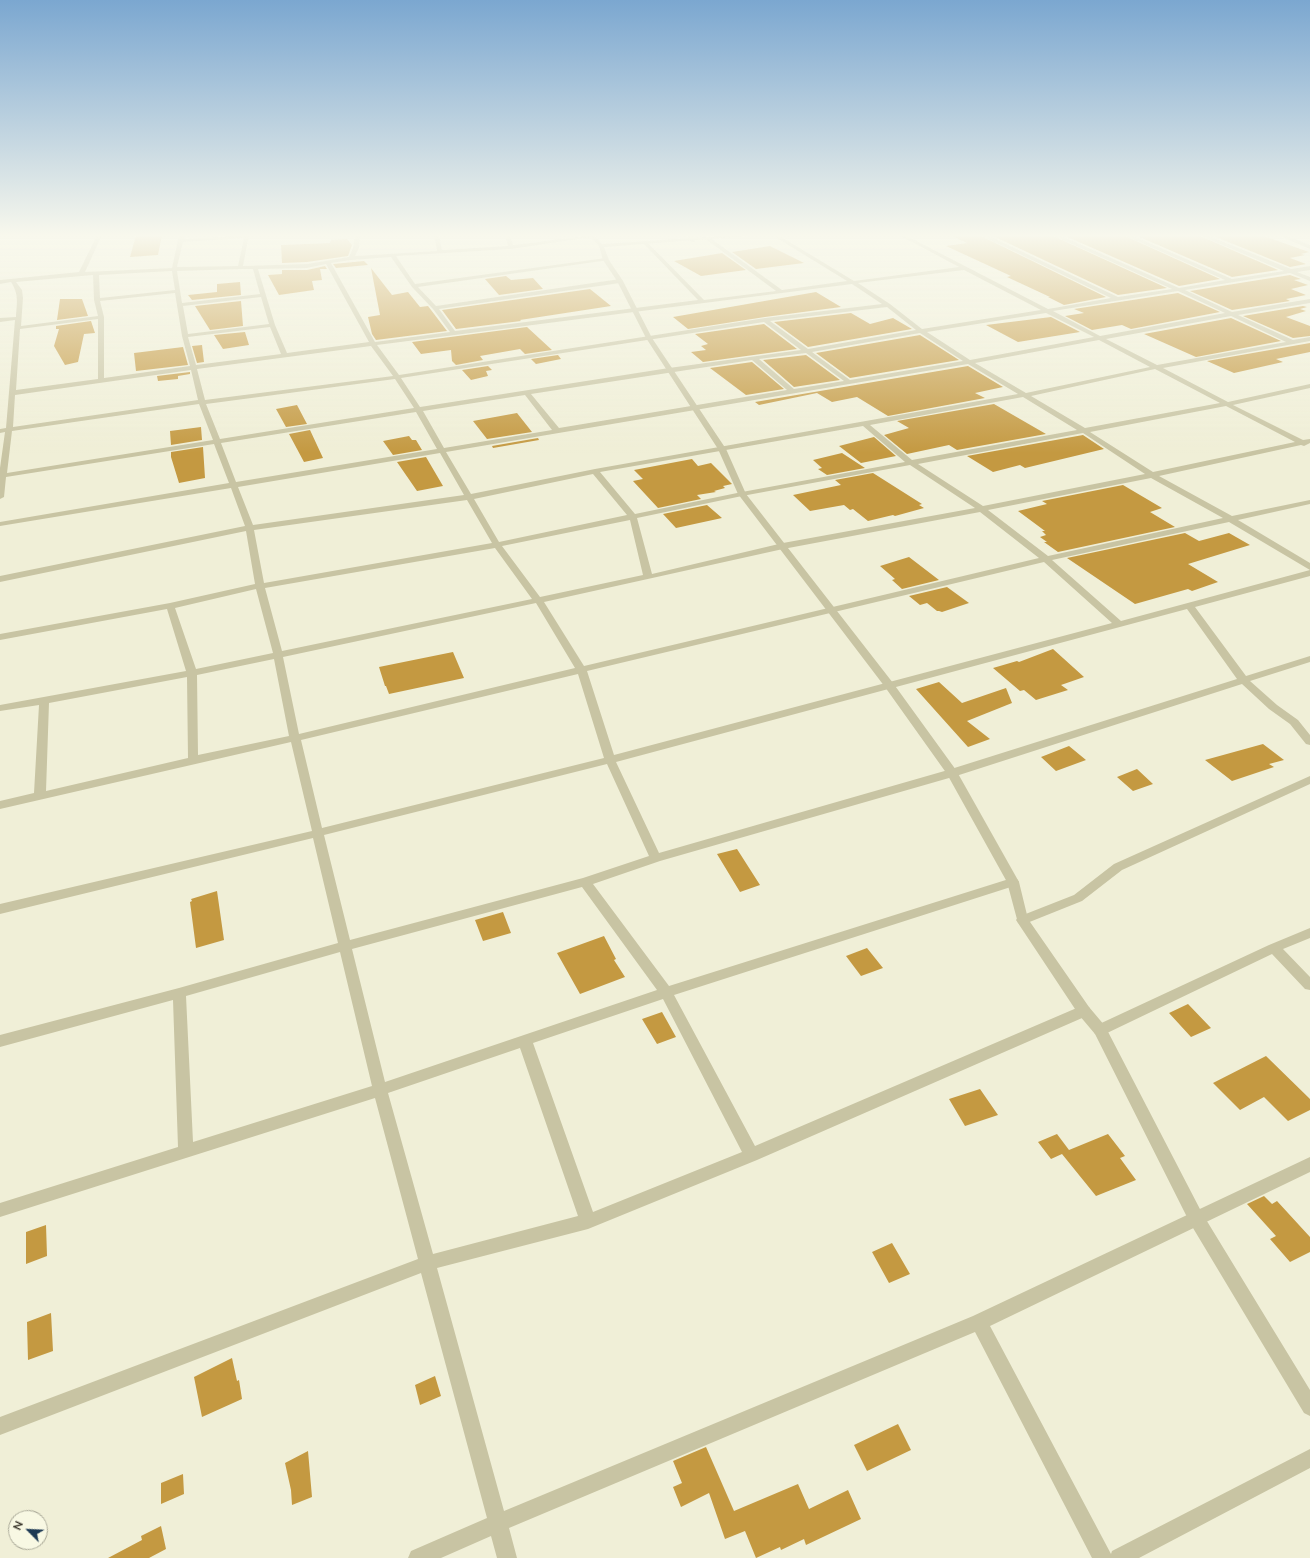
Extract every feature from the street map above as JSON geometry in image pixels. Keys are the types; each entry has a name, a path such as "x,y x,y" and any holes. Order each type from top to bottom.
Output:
{"street":[{"path":"0,497 1,476 9,429 19,308"},
{"path":"99,308 101,316 101,380"},
{"path":"180,308 185,336 202,402 250,528 260,586 278,654 295,738 380,1090 507,1558"},
{"path":"268,308 272,325 285,355"},
{"path":"353,308 373,344 419,411 470,496 497,545 538,600 582,671 610,760 656,858"},
{"path":"435,308 454,334"},
{"path":"12,393 285,355 653,308"},
{"path":"0,431 202,402 397,377 765,320 866,308"},
{"path":"892,308 921,330 969,362 1083,430 1152,475 1232,520 1310,567"},
{"path":"1042,308 1227,404 1306,442 1310,447"},
{"path":"1,476 419,411 669,370 806,351 921,330 1061,308"},
{"path":"1217,308 1292,342"},
{"path":"0,524 234,484 442,451 556,430 848,381 969,362 1269,308"},
{"path":"636,310 650,338 669,370 722,449 742,494 833,610 952,773 1013,882 1022,920 1084,1011 1100,1030 1196,1218 1310,1408"},
{"path":"17,328 101,316"},
{"path":"0,320 18,318"},
{"path":"765,320 848,381"},
{"path":"185,336 272,325"},
{"path":"0,579 250,528 470,496 595,471 1025,395 1158,367 1310,339"},
{"path":"753,358 792,391"},
{"path":"0,637 170,606 260,586 497,545 742,494 1227,404 1310,386"},
{"path":"527,393 556,430"},
{"path":"865,424 910,462 982,509 1046,559 1119,624"},
{"path":"0,708 44,701 192,672 648,577 783,546 982,509 1306,442"},
{"path":"595,471 633,517 648,577"},
{"path":"0,805 40,794 295,738 582,671 1046,559 1310,502"},
{"path":"0,909 318,834 610,760 1310,573"},
{"path":"170,606 192,672 193,760"},
{"path":"1190,606 1244,681 1273,707 1294,722 1310,742"},
{"path":"0,1041 585,882 656,858 952,773 1310,659"},
{"path":"40,794 44,701"},
{"path":"1022,920 1078,898 1118,867 1310,780"},
{"path":"585,882 666,992 752,1155"},
{"path":"0,1210 380,1090 666,992 1013,882"},
{"path":"1100,1030 1274,948 1310,933"},
{"path":"1274,948 1310,985"},
{"path":"179,993 186,1151"},
{"path":"0,1426 427,1263 588,1220 752,1155 1084,1011"},
{"path":"525,1041 588,1220"},
{"path":"418,1558 498,1523 979,1322 1310,1164"},
{"path":"979,1322 1103,1558"},
{"path":"1119,1558 1310,1458"}],"building":[{"path":"59,308 85,308 88,316 57,320"},
{"path":"196,308 242,308 243,326 210,330"},
{"path":"379,308 429,308 447,331 376,340 372,334 368,317 380,315"},
{"path":"458,308 600,308 520,320 521,321 456,329 442,310"},
{"path":"726,308 836,308 688,329 673,317"},
{"path":"1082,308 1211,308 1220,312 1131,329 1122,325 1092,330 1065,316 1084,313 1074,309"},
{"path":"1227,308 1247,308 1232,310"},
{"path":"1293,308 1305,308 1300,309 1306,311 1286,317 1310,326 1310,336 1293,338 1243,316"},
{"path":"851,313 870,324 893,318 912,329 808,347 774,322"},
{"path":"1051,317 1080,332 1018,342 986,325"},
{"path":"1231,318 1281,341 1196,357 1144,334"},
{"path":"91,321 95,333 84,334 78,362 65,365 54,346 59,329 56,329 56,326"},
{"path":"764,324 797,349 703,362 691,352 706,350 701,346 708,344 695,334"},
{"path":"527,327 552,350 525,354 520,349 480,356 483,360 456,365 452,361 451,350 421,354 412,342"},
{"path":"245,332 249,345 223,349 214,335"},
{"path":"920,335 959,360 850,378 816,353"},
{"path":"1310,343 1310,352 1276,359 1283,362 1234,373 1207,361"},
{"path":"202,345 204,362 197,363 192,346"},
{"path":"183,347 188,365 136,371 134,353"},
{"path":"558,355 561,359 536,364 531,359"},
{"path":"806,355 840,380 794,387 763,360"},
{"path":"752,362 784,389 746,395 710,368"},
{"path":"488,366 492,370 486,371 488,376 471,380 462,370"},
{"path":"968,366 1003,387 975,393 985,398 888,416 857,397 832,402 817,393 759,405 755,402"},
{"path":"190,372 190,374 178,376 178,379 158,381 157,376"},
{"path":"994,404 1046,434 957,450 949,445 907,454 884,435 909,428 897,421"},
{"path":"297,405 307,424 286,427 276,409"},
{"path":"517,413 532,432 487,439 473,421"},
{"path":"201,427 202,440 171,445 170,431"},
{"path":"310,430 323,458 304,462 289,434"},
{"path":"1083,435 1104,449 1025,468 1020,465 993,472 967,456"},
{"path":"409,436 412,440 416,440 422,450 393,455 383,441"},
{"path":"874,437 896,456 861,463 839,446"},
{"path":"538,438 539,440 493,448 492,446"},
{"path":"203,447 205,478 179,483 171,457 171,452"},
{"path":"842,453 865,468 827,475 818,469 822,468 813,460"},
{"path":"426,457 443,486 417,491 397,462"},
{"path":"692,459 698,466 711,463 732,484 723,486 725,488 714,491 716,492 697,495 701,499 658,508 633,481 643,479 634,470"},
{"path":"873,473 922,504 919,505 924,508 895,516 893,515 868,521 853,509 850,510 844,505 810,511 793,495 841,485 835,480"},
{"path":"1123,485 1162,508 1150,512 1175,527 1058,552 1044,542 1047,542 1040,537 1046,535 1042,531 1045,531 1018,511 1047,504 1042,501"},
{"path":"707,505 722,518 676,528 663,514"},
{"path":"1185,533 1199,541 1229,533 1250,545 1188,564 1218,582 1192,591 1188,589 1135,604 1067,558"},
{"path":"909,557 939,580 902,589 892,580 895,579 880,566"},
{"path":"947,587 969,603 942,612 937,611 927,603 920,605 909,596"},
{"path":"1053,649 1084,677 1061,685 1068,690 1036,700 1024,690 1020,691 993,668 1017,661 1019,662"},
{"path":"453,652 464,678 389,694 379,667"},
{"path":"939,682 962,703 1006,688 1012,703 967,721 990,739 968,747 916,689"},
{"path":"1263,744 1284,760 1269,764 1274,767 1232,781 1205,760"},
{"path":"1069,746 1086,760 1056,771 1041,757"},
{"path":"1137,769 1153,784 1133,791 1117,777"},
{"path":"737,849 760,885 740,892 717,854"},
{"path":"217,891 224,940 196,948 190,902 192,901 191,899"},
{"path":"503,912 511,933 483,941 475,920"},
{"path":"604,936 616,959 614,960 625,977 580,994 557,953"},
{"path":"867,948 883,968 861,976 846,956"},
{"path":"1188,1004 1211,1028 1191,1037 1169,1013"},
{"path":"662,1012 676,1037 657,1044 642,1019"},
{"path":"1266,1056 1310,1099 1310,1110 1288,1121 1264,1097 1240,1110 1213,1083"},
{"path":"980,1089 998,1115 965,1126 949,1099"},
{"path":"1057,1134 1069,1150 1108,1134 1125,1156 1120,1158 1136,1180 1096,1196 1062,1154 1051,1159 1038,1142"},
{"path":"1264,1196 1272,1204 1277,1201 1310,1237 1310,1252 1290,1262 1270,1239 1276,1236 1247,1204"},
{"path":"46,1225 47,1256 26,1264 26,1232"},
{"path":"892,1243 910,1274 889,1283 872,1252"},
{"path":"51,1313 53,1351 28,1360 27,1322"},
{"path":"232,1358 237,1381 239,1380 242,1399 202,1417 194,1377"},
{"path":"435,1376 441,1396 420,1405 415,1385"},
{"path":"898,1424 911,1450 867,1471 854,1445"},
{"path":"706,1447 734,1511 798,1484 809,1509 848,1490 861,1519 806,1545 804,1539 781,1550 780,1547 756,1558 745,1531 725,1539 709,1493 681,1507 673,1487 682,1483 673,1461"},
{"path":"308,1451 312,1497 292,1505 291,1490 285,1463"},
{"path":"183,1474 184,1494 161,1504 161,1483"},
{"path":"161,1526 166,1549 149,1558 108,1558 142,1540 141,1536"}]}
